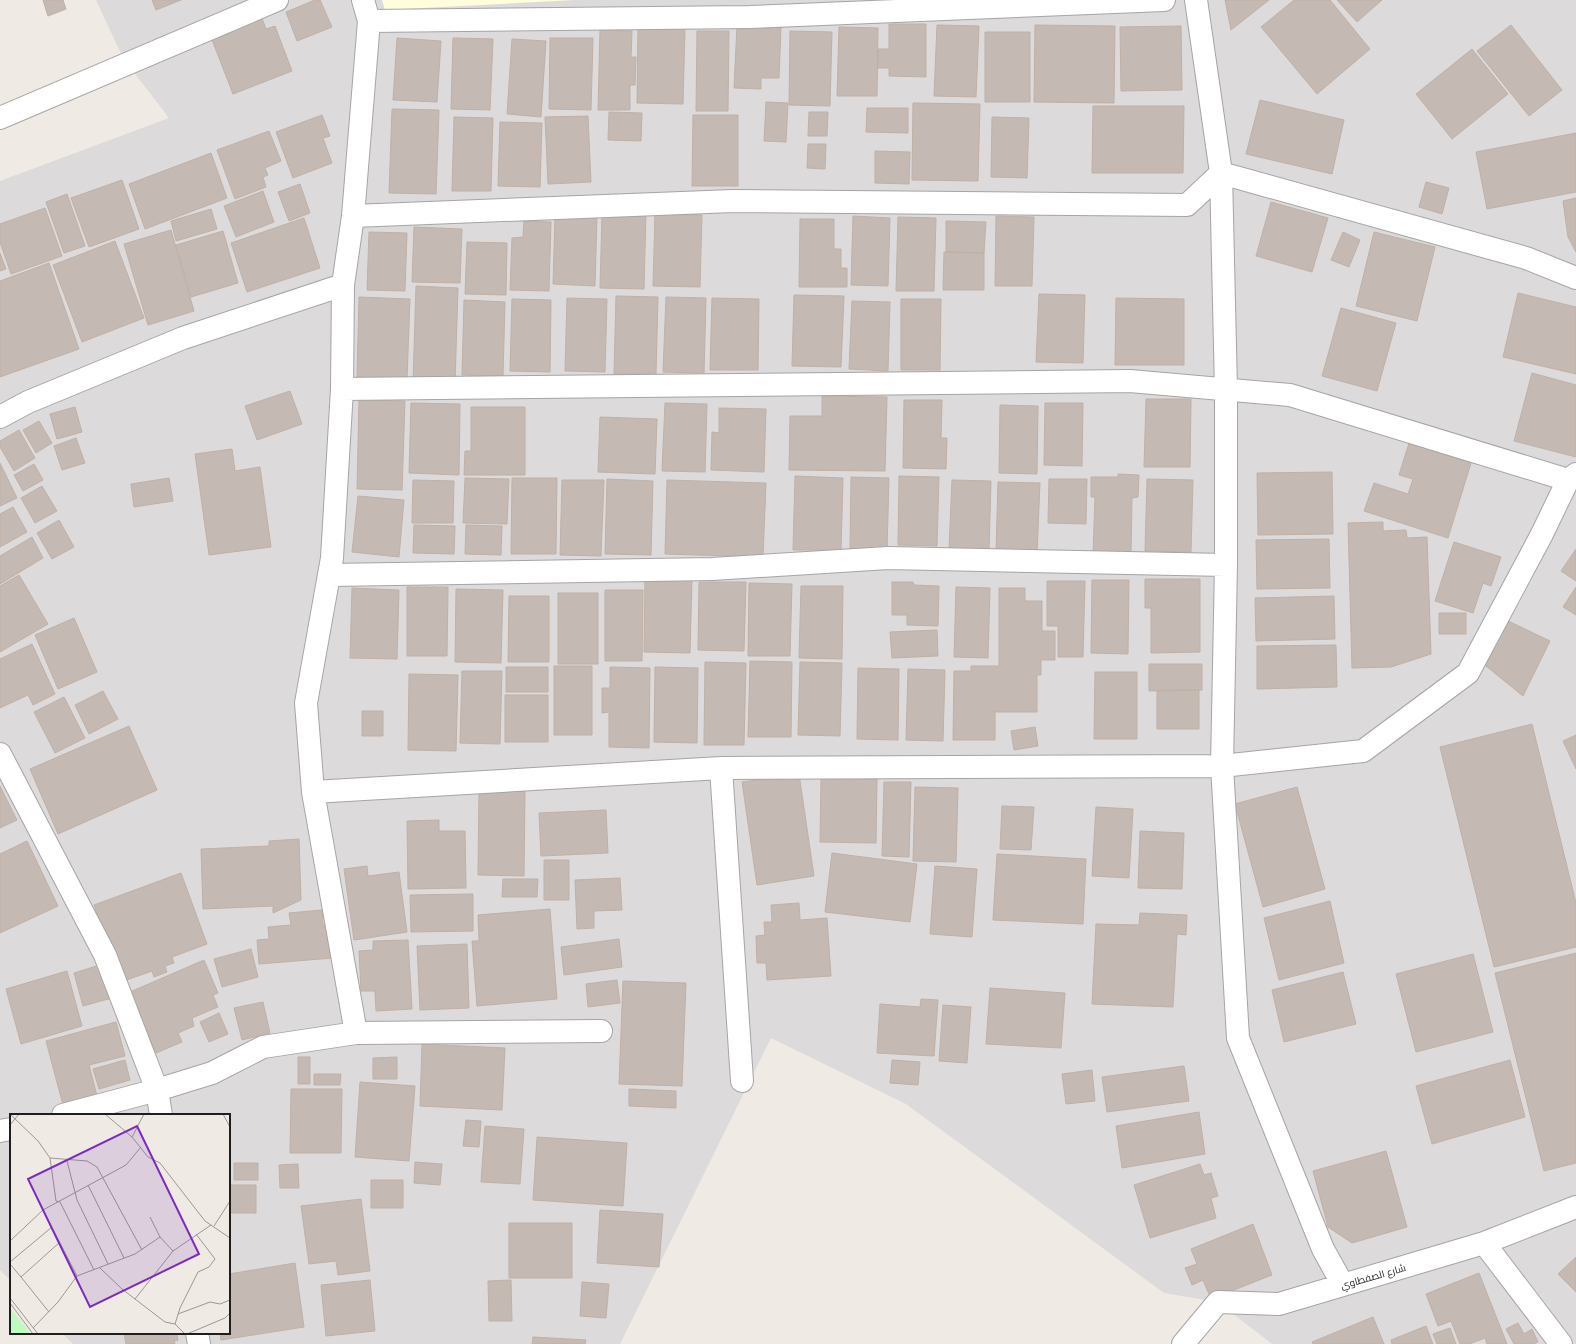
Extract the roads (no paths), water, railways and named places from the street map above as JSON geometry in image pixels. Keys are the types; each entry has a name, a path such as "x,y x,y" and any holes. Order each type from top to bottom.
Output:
{"street":[{"path":"0,118 277,0"},
{"path":"356,1033 314,792 306,703 332,558 342,389 343,285 353,216 368,21 363,0"},
{"path":"368,21 795,8 1164,0"},
{"path":"1196,0 1220,173 1226,390 1226,565 1222,766 1238,1038 1323,1249 1343,1285"},
{"path":"353,216 732,201 1187,205 1220,173"},
{"path":"1220,173 1526,258 1576,278"},
{"path":"0,417 28,402 183,338 343,285"},
{"path":"314,792 721,768 1222,766 1363,751 1468,673 1572,477 1290,395 1130,381 342,389"},
{"path":"329,575 712,569 888,558 1226,565"},
{"path":"0,754 105,955 157,1090 161,1114"},
{"path":"721,768 742,1081"},
{"path":"67,1114 157,1090 212,1073 263,1047 356,1033 601,1031"},
{"path":"0,1132 10,1129"},
{"name":"شارع الصفطاوي","path":"1183,1344 1218,1302 1279,1304 1484,1243 1576,1207"},
{"path":"1484,1243 1561,1344"},
{"path":"197,1334 199,1344"}]}
